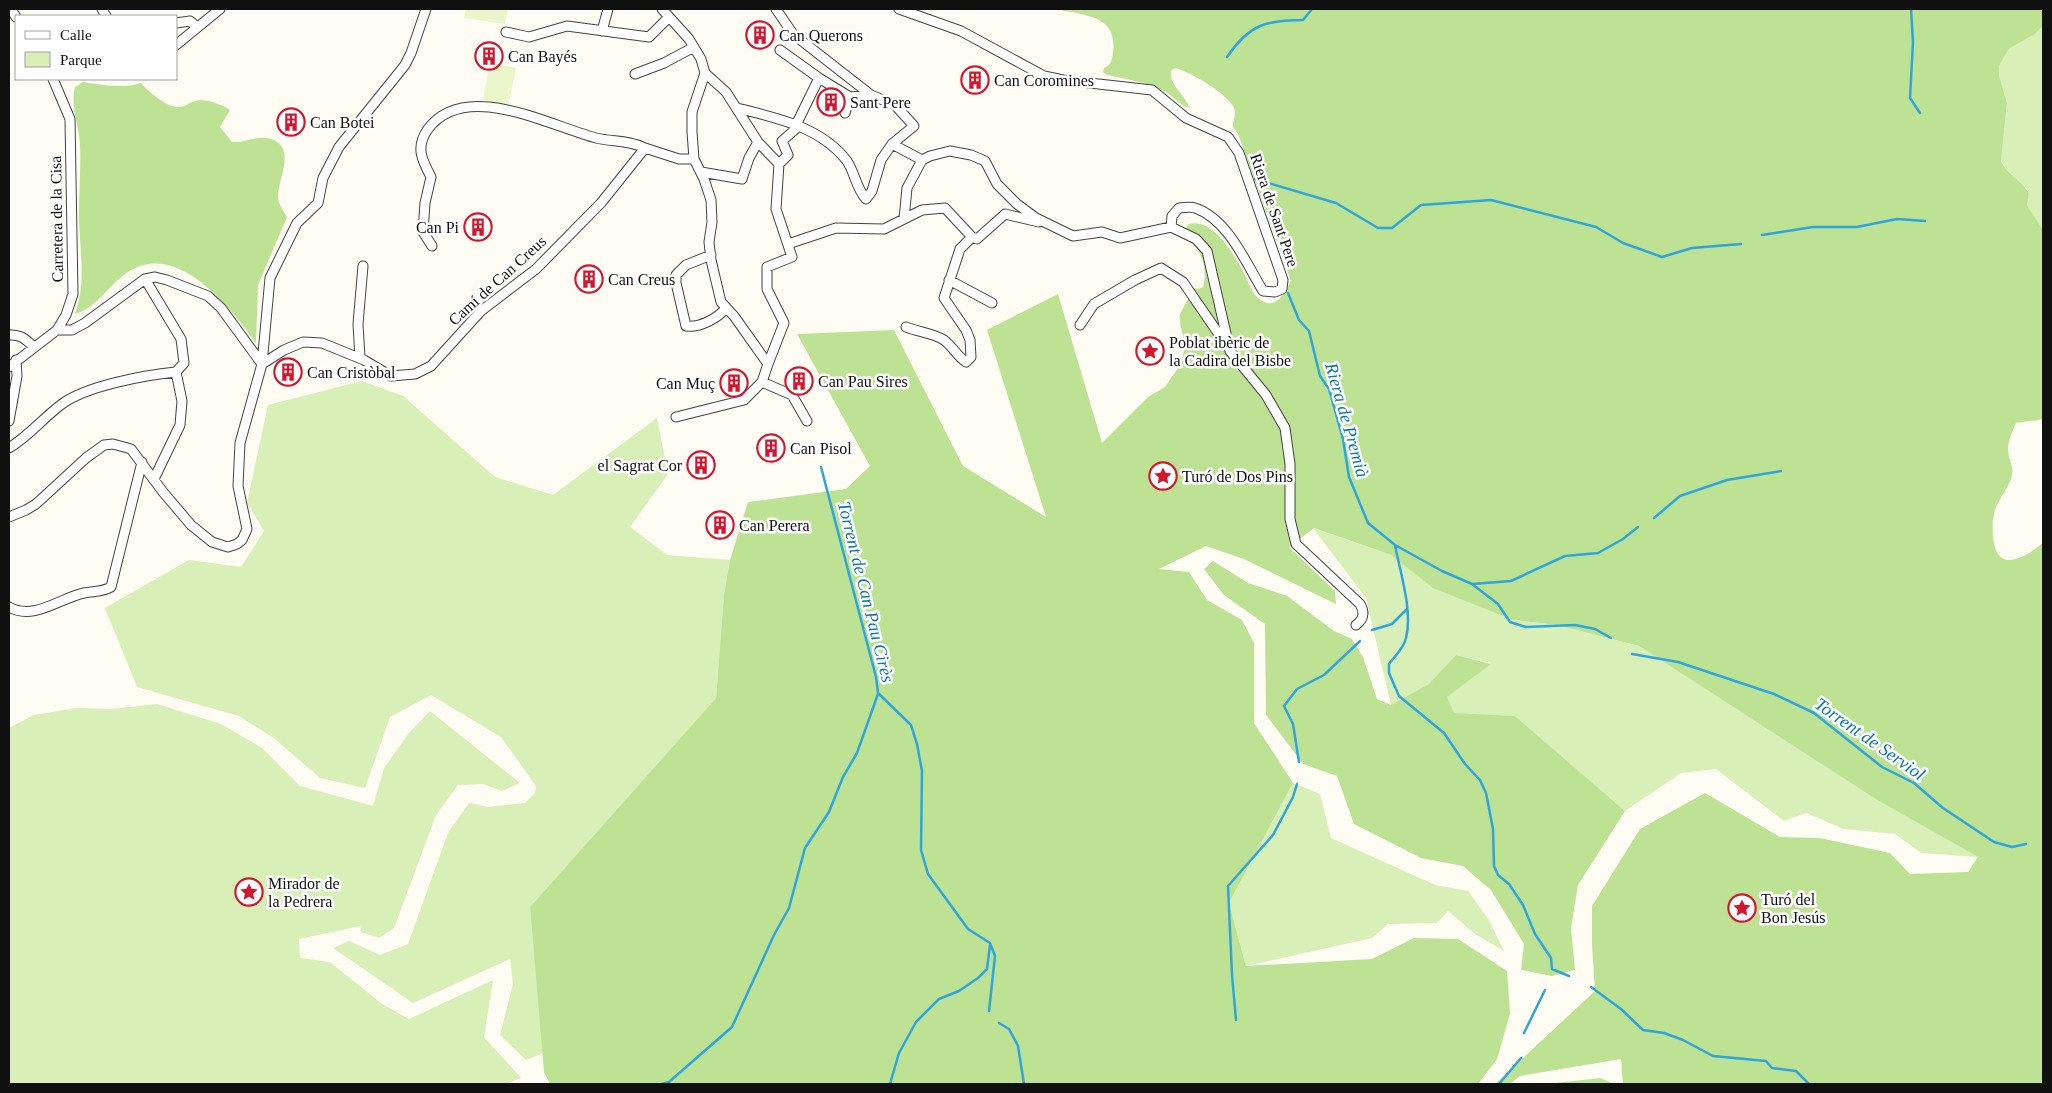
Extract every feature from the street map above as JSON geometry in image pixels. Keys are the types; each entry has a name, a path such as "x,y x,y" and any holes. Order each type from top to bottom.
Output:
{"street":[{"path":"178,43 220,9"},
{"path":"9,516 36,504 86,458 104,445 113,444 131,449 191,526 212,542 228,547 242,540 247,529 238,486 240,443 262,364 270,278 298,223 318,203 324,178 339,147 405,65 426,9"},
{"path":"602,31 608,9"},
{"path":"662,9 689,39 701,58 705,73 726,92 758,142 779,164"},
{"path":"737,108 798,125 836,147 849,164 860,192 866,198 872,191 881,160 892,144 914,126 895,106 871,95 794,34 776,9"},
{"name":"Riera de Sant Pere","path":"899,9 961,31 1044,76 1063,80 1152,90 1186,118 1228,137 1239,152 1283,280 1282,289 1275,292 1263,291 1230,235 1210,217 1194,207 1179,208 1172,216 1172,227"},
{"path":"506,32 529,37 567,26 649,37 669,17"},
{"path":"178,23 190,21 197,28"},
{"path":"635,74 664,63 694,47"},
{"path":"780,50 819,78 850,97 871,95"},
{"path":"705,73 692,112 694,159 711,200 710,255 721,302 768,364"},
{"path":"676,417 744,400 762,382 784,323 767,289 767,267 792,257 776,209 779,164 788,155 782,141 798,125 819,78"},
{"name":"Carretera de la Cisa","path":"12,363 57,330 66,315 73,294 70,119 55,80"},
{"path":"845,113 850,97"},
{"path":"432,246 423,232 425,203 431,177 421,158 422,137 435,119 453,109 484,107 511,110 597,138 636,143 645,148 679,159 694,159"},
{"path":"701,172 742,179 749,158 758,142"},
{"path":"892,144 922,160"},
{"name":"Camí de Can Creus","path":"262,364 284,350 302,342 322,343 360,358 391,376 415,374 431,366 481,311 536,269 601,203 645,148"},
{"path":"904,219 907,188 922,160 950,151 971,155 985,161 997,184 1017,204 1036,218 1074,236 1102,232 1120,238 1172,227 1196,239 1207,251 1230,352"},
{"path":"788,244 836,228 884,229 922,210 945,208 972,237 977,239 1005,214 1049,224"},
{"path":"906,327 935,335 945,341 958,357 966,362 971,357 970,340 944,298 960,248 972,237"},
{"path":"710,255 686,265 676,275 676,283 686,326 694,327 719,316 726,308"},
{"path":"360,358 358,324 363,266"},
{"path":"1080,325 1094,304 1135,280 1161,268 1183,282 1230,352 1266,395 1285,428 1290,464 1290,519 1296,544 1360,604 1364,613 1362,621 1356,625"},
{"path":"57,330 72,330 85,323 145,279 156,277 208,296 221,308 262,364"},
{"path":"9,448 20,442 62,404 79,394 99,387 176,372 181,369 184,363 181,339 145,279"},
{"path":"949,280 992,303"},
{"path":"9,335 17,334 23,336 34,347"},
{"path":"9,421 17,376 12,363"},
{"path":"154,479 180,426 182,401 176,372"},
{"path":"762,382 792,395 807,422"},
{"path":"9,607 16,611 30,611 83,593 106,590 112,587 142,462"}],"green space":[{"path":"466,9 508,9 505,24 464,18"},
{"path":"1057,9 2042,9 2042,27 2035,34 2009,49 1999,66 1999,75 2007,103 2001,161 2029,193 2027,205 2043,230 2043,419 2016,423 2011,435 2008,452 2012,475 1995,510 1993,540 1998,554 2009,560 2023,556 2043,543 2043,1084 1623,1084 1621,1059 1520,1076 1510,1084 1495,1084 1595,991 1592,906 1640,829 1705,793 1780,837 1820,838 1890,853 1910,874 1968,872 1978,857 1877,800 1639,646 1557,625 1513,620 1433,588 1391,555 1314,528 1289,547 1335,591 1336,604 1244,559 1206,546 1159,569 1189,572 1207,600 1242,620 1254,643 1254,723 1293,783 1229,903 1246,966 1372,959 1414,938 1458,939 1507,971 1510,1014 1497,1059 1478,1084 550,1084 544,1072 530,907 716,698 724,594 730,560 748,502 846,489 870,466 797,334 894,330 963,466 1046,517 987,330 1058,294 1102,443 1148,397 1165,387 1182,362 1185,343 1180,324 1180,314 1194,288 1203,287 1205,273 1199,253 1190,242 1184,239 1189,224 1198,224 1215,232 1240,265 1253,292 1263,301 1273,303 1278,300 1291,281 1238,134 1233,127 1235,110 1230,102 1208,84 1175,68 1171,71 1172,81 1190,108 1167,93 1150,85 1107,75 1103,72 1104,68 1111,62 1113,40 1105,24 1088,16"},
{"path":"2042,9 2043,230 2027,205 2029,192 2001,160 2007,103 1999,75 1999,66 2009,49 2035,34 2042,27"},
{"path":"490,63 516,68 508,106 483,100"},
{"path":"83,82 119,86 141,83 157,98 177,107 201,100 217,104 230,110 220,127 232,142 266,138 279,143 283,149 285,156 278,199 287,217 258,285 256,343 233,313 201,282 184,271 165,264 147,264 128,272 96,302 75,314 81,290 82,264 79,214 80,144 74,109 74,94 75,87"},
{"path":"362,381 403,396 495,477 553,495 657,418 668,474 630,527 667,555 730,560 724,594 716,698 530,907 543,1053 526,1060 500,1035 513,984 510,959 413,1003 333,948 349,941 380,955 408,944 448,833 469,803 488,807 525,803 535,793 536,786 501,737 431,695 390,717 365,788 320,778 275,739 239,716 137,687 105,608 189,560 241,567 264,531 247,503 268,405"},
{"path":"1313,528 1391,555 1431,586 1513,620 1557,625 1639,646 1877,800 1978,857 1921,853 1895,834 1844,829 1806,813 1784,821 1716,769 1681,773 1625,811 1515,716 1454,714 1446,697 1491,663 1456,655 1429,685 1391,705 1366,598"},
{"path":"1213,561 1248,583 1287,596 1334,631 1352,639 1363,657 1377,699 1391,705 1429,684 1456,655 1491,664 1447,697 1454,713 1515,716 1625,811 1578,885 1571,928 1575,970 1552,976 1521,970 1524,944 1491,890 1463,866 1421,858 1354,824 1337,776 1303,764 1266,715 1265,624 1224,595 1204,569"},
{"path":"157,704 221,724 262,748 300,786 373,806 384,768 409,733 430,711 520,783 502,791 483,784 458,785 436,815 394,928 379,938 361,932 360,926 299,939 300,958 330,962 382,1004 409,1019 493,980 484,1037 521,1078 505,1084 9,1084 9,728 34,715 77,708 112,709"},
{"path":"1293,783 1320,794 1331,838 1435,885 1468,891 1489,920 1504,951 1475,934 1448,911 1437,923 1388,924 1372,938 1246,966 1229,903"},
{"path":"1601,1078 1613,1084 1546,1084"}],"waterway":[{"path":"1227,57 1243,38 1259,26 1278,21 1303,20 1312,9"},
{"path":"1911,9 1913,42 1910,98 1920,113"},
{"path":"1255,179 1336,203 1378,228 1392,228 1421,205 1491,200 1596,227 1623,243 1662,257 1692,248 1741,244"},
{"path":"1762,235 1813,227 1857,227 1897,219 1925,221"},
{"name":"Riera de Premià","path":"1288,293 1299,320 1309,331 1320,376 1329,389 1343,439 1349,477 1368,523 1395,545 1442,571 1472,584 1498,604 1510,622 1526,627 1575,625 1595,629 1611,638"},
{"name":"Torrent de Can Pau Cirès","path":"821,467 876,677 878,693 911,725 917,744 922,771 921,850 928,874 968,929 990,943 995,956 989,1011"},
{"path":"1654,518 1680,496 1727,480 1781,471"},
{"path":"1473,584 1511,581 1565,556 1598,553 1623,539 1638,527"},
{"path":"1395,545 1407,604 1408,627 1403,645 1389,664 1389,673 1399,696 1444,733 1465,764 1480,780 1486,793 1493,829 1494,866 1498,875 1509,884 1523,905 1535,934 1551,958 1552,969 1569,976"},
{"path":"1372,630 1392,624 1406,610"},
{"path":"1299,762 1293,724 1284,706 1297,689 1324,675 1360,641"},
{"name":"Torrent de Serviol","path":"1632,654 1678,662 1774,694 1814,713 1882,767 1914,783 1943,808 1994,842 2012,847 2026,844"},
{"path":"662,1084 669,1082 732,1027 774,935 789,908 805,848 829,812 843,777 857,753 878,694"},
{"path":"1236,1020 1228,886 1273,835 1293,797 1297,784"},
{"path":"890,1084 899,1053 916,1022 939,999 959,991 978,978 987,969 990,945"},
{"path":"1591,987 1621,1009 1643,1030 1664,1033 1683,1040 1713,1056 1766,1061 1772,1068 1796,1071 1809,1084"},
{"path":"1524,1033 1545,990"},
{"name":"Torrent de Can Pau Cirès","path":"999,1023 1009,1029 1018,1046 1024,1084"},
{"path":"1499,1084 1521,1058"}],"place":[{"name":"Can Querons","path":"760,35"},
{"name":"Can Bayés","path":"489,56"},
{"name":"Can Coromines","path":"975,80"},
{"name":"Sant Pere","path":"831,102"},
{"name":"Can Botei","path":"291,122"},
{"name":"Can Pi","path":"478,227"},
{"name":"Can Creus","path":"589,279"},
{"name":"Poblat ibèric de la Cadira del Bisbe","path":"1150,351"},
{"name":"Can Cristòbal","path":"288,372"},
{"name":"Can Pau Sires","path":"799,381"},
{"name":"Can Muç","path":"734,383"},
{"name":"Can Pisol","path":"771,448"},
{"name":"el Sagrat Cor","path":"701,465"},
{"name":"Turó de Dos Pins","path":"1163,476"},
{"name":"Can Perera","path":"720,525"},
{"name":"Mirador de la Pedrera","path":"249,892"},
{"name":"Turó del Bon Jesús","path":"1742,908"}]}
